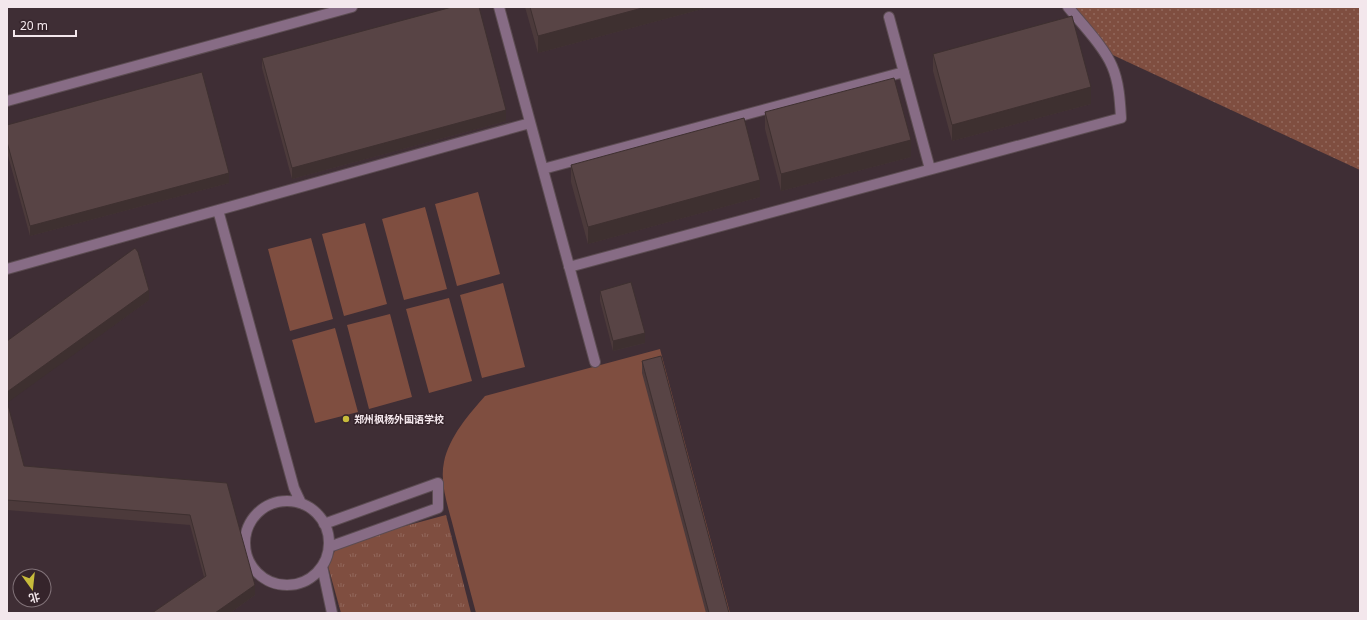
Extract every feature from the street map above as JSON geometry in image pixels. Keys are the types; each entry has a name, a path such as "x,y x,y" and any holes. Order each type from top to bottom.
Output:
{"lane":[{"path":"7,101 352,7"},
{"path":"499,7 595,362"},
{"path":"569,267 1121,118 1119,91 1112,66 1102,50 1068,7"},
{"path":"889,17 930,169"},
{"path":"543,169 904,72"},
{"path":"7,269 530,123"},
{"path":"218,210 294,488 302,503"},
{"path":"324,524 438,483 438,508 329,547"},
{"path":"290,501 302,503 312,509 320,517 324,524 329,537 327,556 322,566 309,578 300,583 279,584 268,580 259,574 252,565 247,554 245,543 247,532 252,521 259,512 268,506 279,502 290,501"},
{"path":"322,566 332,613"}],"green space":[{"path":"1072,7 1360,7 1360,170 1102,50"},
{"path":"478,192 500,274 457,286 435,204"},
{"path":"425,207 447,289 404,300 382,219"},
{"path":"365,223 387,304 344,316 322,234"},
{"path":"311,238 333,319 290,331 268,249"},
{"path":"503,283 525,367 482,378 460,295"},
{"path":"449,298 472,381 429,393 406,309"},
{"path":"390,314 412,397 369,409 347,325"},
{"path":"335,328 358,412 315,423 292,340"},
{"path":"660,349 730,613 476,613 448,508 443,480 444,462 450,444 460,426 485,396"},
{"path":"446,515 471,613 341,613 328,566 338,544"}],"building":[{"path":"452,7 479,7 506,110 292,168 262,58"},
{"path":"530,7 646,7 538,36"},
{"path":"1072,16 1091,87 952,125 933,54"},
{"path":"202,72 229,173 30,226 7,142 7,125"},
{"path":"894,78 911,140 781,174 765,112"},
{"path":"744,118 760,180 588,227 571,165"},
{"path":"135,248 138,252 149,290 7,392 7,341"},
{"path":"631,282 645,333 613,341 600,291"},
{"path":"661,356 729,613 709,613 642,361"},
{"path":"7,401 24,466 227,483 255,585 215,613 152,613 206,576 190,515 7,500"}],"place":[{"name":"郑州枫杨外国语学校","path":"346,419"}]}
